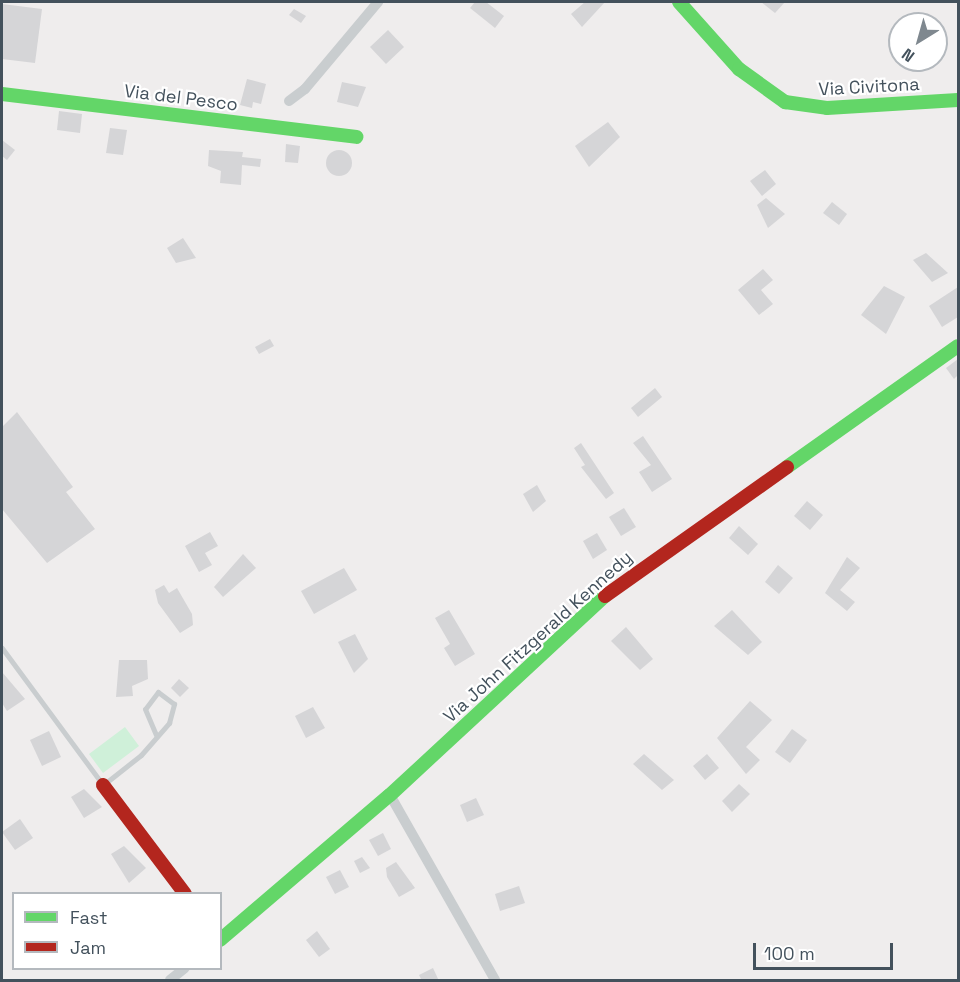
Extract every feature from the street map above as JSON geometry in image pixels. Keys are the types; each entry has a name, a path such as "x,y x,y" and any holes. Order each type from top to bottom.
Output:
{"street":[{"path":"289,101 308,87 378,2"},
{"name":"Via Civitona","path":"679,2 739,69 785,102 827,108 958,100"},
{"name":"Via del Pesco","path":"2,94 356,137"},
{"name":"Via John Fitzgerald Kennedy","path":"222,938 390,795 610,592 958,346"},
{"path":"103,785 183,892"},
{"path":"390,795 495,981"},
{"path":"170,981 184,970"}],"lane":[{"path":"2,648 103,785 156,735 174,707 170,697 158,692 145,709 156,735"}],"green space":[{"path":"125,727 139,746 103,773 89,754"}],"building":[{"path":"475,2 486,2 504,16 495,28 470,8"},
{"path":"585,2 605,2 582,27 571,14"},
{"path":"761,2 785,2 775,13"},
{"path":"2,4 42,9 35,63 2,59"},
{"path":"294,9 306,16 301,23 289,15"},
{"path":"388,30 404,47 386,64 370,47"},
{"path":"247,79 266,84 261,104 253,102 252,108 240,105"},
{"path":"342,82 366,87 358,107 337,102"},
{"path":"59,111 82,114 80,133 57,130"},
{"path":"608,122 620,137 589,167 575,146"},
{"path":"110,128 127,130 123,155 106,153"},
{"path":"2,140 15,150 7,160 2,156"},
{"path":"286,144 300,146 298,163 285,162"},
{"path":"209,150 243,152 242,157 261,159 260,167 242,165 241,185 220,183 221,171 208,166"},
{"path":"339,150 348,154 352,163 348,172 339,176 330,172 326,163 330,154"},
{"path":"765,170 776,184 762,196 750,181"},
{"path":"766,198 785,214 768,228 757,205"},
{"path":"832,202 847,214 839,225 823,213"},
{"path":"183,238 196,258 176,263 167,248"},
{"path":"926,253 948,273 932,282 913,260"},
{"path":"763,269 773,280 761,290 773,304 759,315 738,290"},
{"path":"884,286 905,297 886,334 861,315"},
{"path":"958,287 958,317 942,327 929,306"},
{"path":"270,339 274,346 259,354 255,347"},
{"path":"958,359 958,375 954,379 946,368"},
{"path":"655,388 662,397 638,417 631,408"},
{"path":"17,412 73,487 66,492 95,529 47,563 2,509 2,427"},
{"path":"643,436 672,479 652,492 639,472 651,465 633,443"},
{"path":"581,443 614,493 606,499 581,467 585,465 574,448"},
{"path":"537,485 546,501 533,512 523,494"},
{"path":"807,501 823,515 810,530 794,516"},
{"path":"624,508 636,527 621,536 609,517"},
{"path":"739,526 758,544 748,555 729,538"},
{"path":"210,532 218,546 205,553 212,565 199,572 185,546"},
{"path":"597,533 607,550 593,559 583,541"},
{"path":"243,554 256,568 223,597 214,587"},
{"path":"847,557 860,568 840,590 855,602 847,611 825,593"},
{"path":"778,565 793,578 779,594 765,582"},
{"path":"344,568 357,590 314,614 301,591"},
{"path":"164,585 169,593 177,588 192,614 193,625 180,633 158,603 155,590"},
{"path":"449,610 475,654 455,666 444,648 450,644 435,618"},
{"path":"732,610 762,642 748,655 714,626"},
{"path":"626,627 653,659 640,670 611,641"},
{"path":"355,634 368,659 354,673 338,642"},
{"path":"119,660 147,660 148,679 132,686 133,696 116,697"},
{"path":"2,672 25,699 7,711 2,703"},
{"path":"179,679 189,688 180,697 171,688"},
{"path":"750,701 772,720 746,747 760,760 746,774 717,738"},
{"path":"313,707 325,728 306,738 295,716"},
{"path":"792,729 807,740 790,763 775,752"},
{"path":"49,731 61,757 42,766 30,740"},
{"path":"644,754 674,780 662,790 633,764"},
{"path":"707,754 719,768 705,780 693,766"},
{"path":"739,784 750,794 732,812 722,801"},
{"path":"84,789 102,807 84,818 71,797"},
{"path":"476,798 484,815 467,822 460,805"},
{"path":"20,819 33,838 15,850 2,832"},
{"path":"383,833 391,849 378,856 369,840"},
{"path":"124,846 146,868 129,883 111,854"},
{"path":"362,857 370,868 360,873 354,861"},
{"path":"396,862 415,888 399,897 387,877 386,868"},
{"path":"340,870 349,887 335,894 326,877"},
{"path":"519,886 525,903 500,911 495,894"},
{"path":"317,931 330,949 319,957 306,940"},
{"path":"433,968 439,981 422,981 419,975"}],"traffic: fast":[{"path":"679,2 739,69 785,102 827,108 958,100"},
{"path":"2,94 356,137"},
{"path":"787,467 958,346"},
{"path":"222,938 390,795 605,596"}],"traffic: jam":[{"path":"605,596 787,467"},
{"path":"103,785 183,892"}]}
